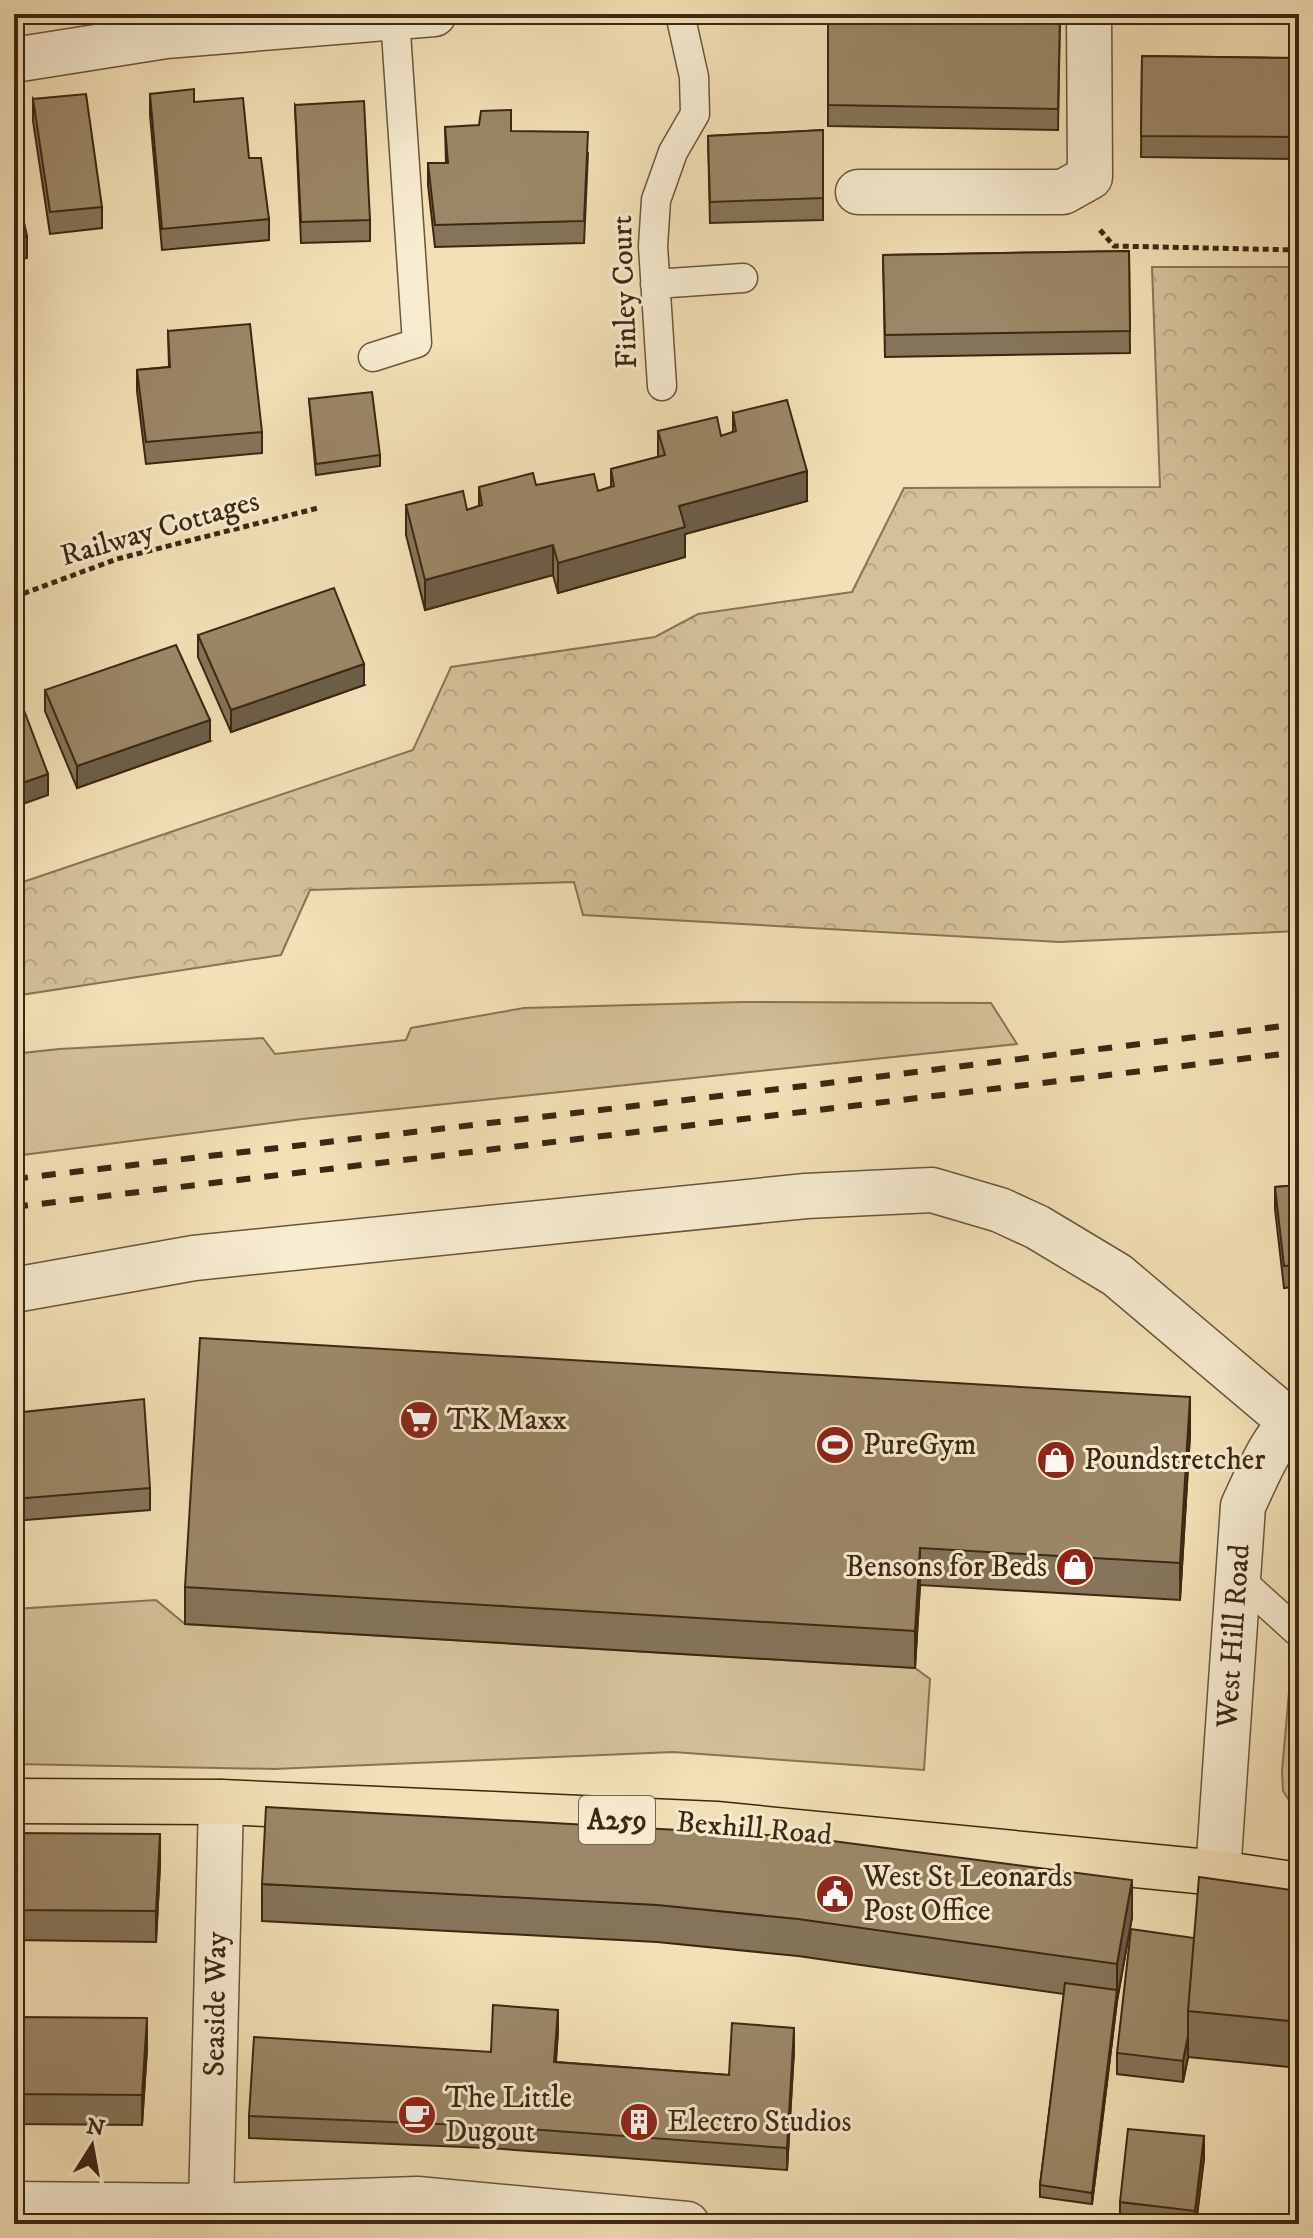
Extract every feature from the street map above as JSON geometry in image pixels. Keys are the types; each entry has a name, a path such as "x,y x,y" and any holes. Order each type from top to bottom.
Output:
{"highway":[{"name":"Bexhill Road","path":"14,1801 221,1802 716,1824 1218,1873 1299,1885"}],"street":[{"path":"858,192 1063,192 1090,177 1089,14"},
{"path":"14,60 166,36 415,16"},
{"path":"14,1290 194,1258 806,1196 932,1190 1000,1210 1037,1227 1117,1275 1295,1420"},
{"name":"West Hill Road","path":"1218,1873 1243,1506 1265,1459 1295,1420"},
{"name":"Seaside Way","path":"211,2206 221,1802"},
{"path":"14,2204 211,2206 417,2199 687,2224"}],"lane":[{"name":"Finley Court","path":"662,386 653,246 656,200 673,152 695,114 694,77 680,14"},
{"path":"373,357 417,343 415,16"},
{"path":"655,284 743,278"},
{"path":"1237,1577 1299,1633"}],"path":[{"path":"1090,177 1100,233 1114,246 1299,250"},
{"name":"Railway Cottages","path":"14,597 117,559 318,508"}],"green space":[{"path":"1152,267 1299,267 1299,931 1059,942 583,915 574,882 310,890 281,955 14,996 14,885 413,750 451,667 655,637 698,614 852,592 904,488 1160,487"},
{"path":"742,1002 991,1003 1017,1044 302,1119 14,1156 14,1054 263,1038 275,1054 406,1040 411,1028 524,1008"},
{"path":"156,1600 185,1624 915,1668 930,1679 924,1770 673,1752 274,1769 14,1764 14,1609"},
{"path":"1295,1663 1299,1666 1299,1708 1293,1714 1299,1720 1299,1815 1283,1791 1282,1771 1291,1670"}],"building":[{"path":"828,14 1060,14 1058,109 828,105"},
{"path":"1142,56 1299,58 1299,137 1141,136"},
{"path":"194,89 194,102 243,98 249,158 261,158 269,219 162,229 150,94"},
{"path":"86,94 102,207 50,212 33,99"},
{"path":"364,101 370,220 301,222 295,105"},
{"path":"511,110 511,131 588,132 584,221 435,225 428,163 448,163 445,127 479,125 481,111"},
{"path":"823,130 823,198 710,202 708,136"},
{"path":"14,178 27,236 14,239"},
{"path":"1129,251 1130,331 885,335 883,255"},
{"path":"250,324 262,432 146,442 137,370 170,367 168,331"},
{"path":"372,392 380,455 316,464 309,399"},
{"path":"787,400 807,471 679,506 685,527 558,563 553,545 425,580 406,505 463,491 467,510 482,505 479,487 533,473 536,485 594,474 598,491 614,486 611,469 665,455 658,431 717,417 721,436 736,431 733,413"},
{"path":"334,588 364,664 231,710 198,635"},
{"path":"176,645 210,720 77,766 45,690"},
{"path":"19,697 48,774 14,786 14,699"},
{"path":"1299,1185 1299,1265 1284,1266 1275,1187"},
{"path":"200,1338 1190,1397 1180,1563 920,1548 915,1631 185,1587"},
{"path":"144,1399 150,1488 14,1499 14,1413"},
{"path":"266,1807 802,1837 1132,1880 1117,1964 798,1919 657,1905 262,1884"},
{"path":"14,1833 160,1834 156,1911 14,1910"},
{"path":"1199,1877 1299,1891 1299,2022 1188,2011"},
{"path":"1131,1929 1194,1938 1188,2036 1183,2061 1117,2053"},
{"path":"1065,1983 1117,1990 1092,2193 1040,2185"},
{"path":"493,2005 558,2010 554,2062 729,2075 732,2023 794,2028 787,2148 488,2126 249,2116 254,2037 491,2052"},
{"path":"14,2017 147,2018 142,2095 14,2094"},
{"path":"1128,2129 1204,2136 1195,2211 1120,2202"}],"railway":[{"path":"14,1179 1299,1024"},
{"path":"14,1207 1299,1052"}],"place":[{"name":"TK Maxx","path":"419,1420"},
{"name":"PureGym","path":"835,1445"},
{"name":"Poundstretcher","path":"1056,1460"},
{"name":"Bensons for Beds","path":"1075,1567"},
{"name":"West St Leonards Post Office","path":"835,1894"},
{"name":"The Little Dugout","path":"417,2115"},
{"name":"Electro Studios","path":"639,2122"}]}
